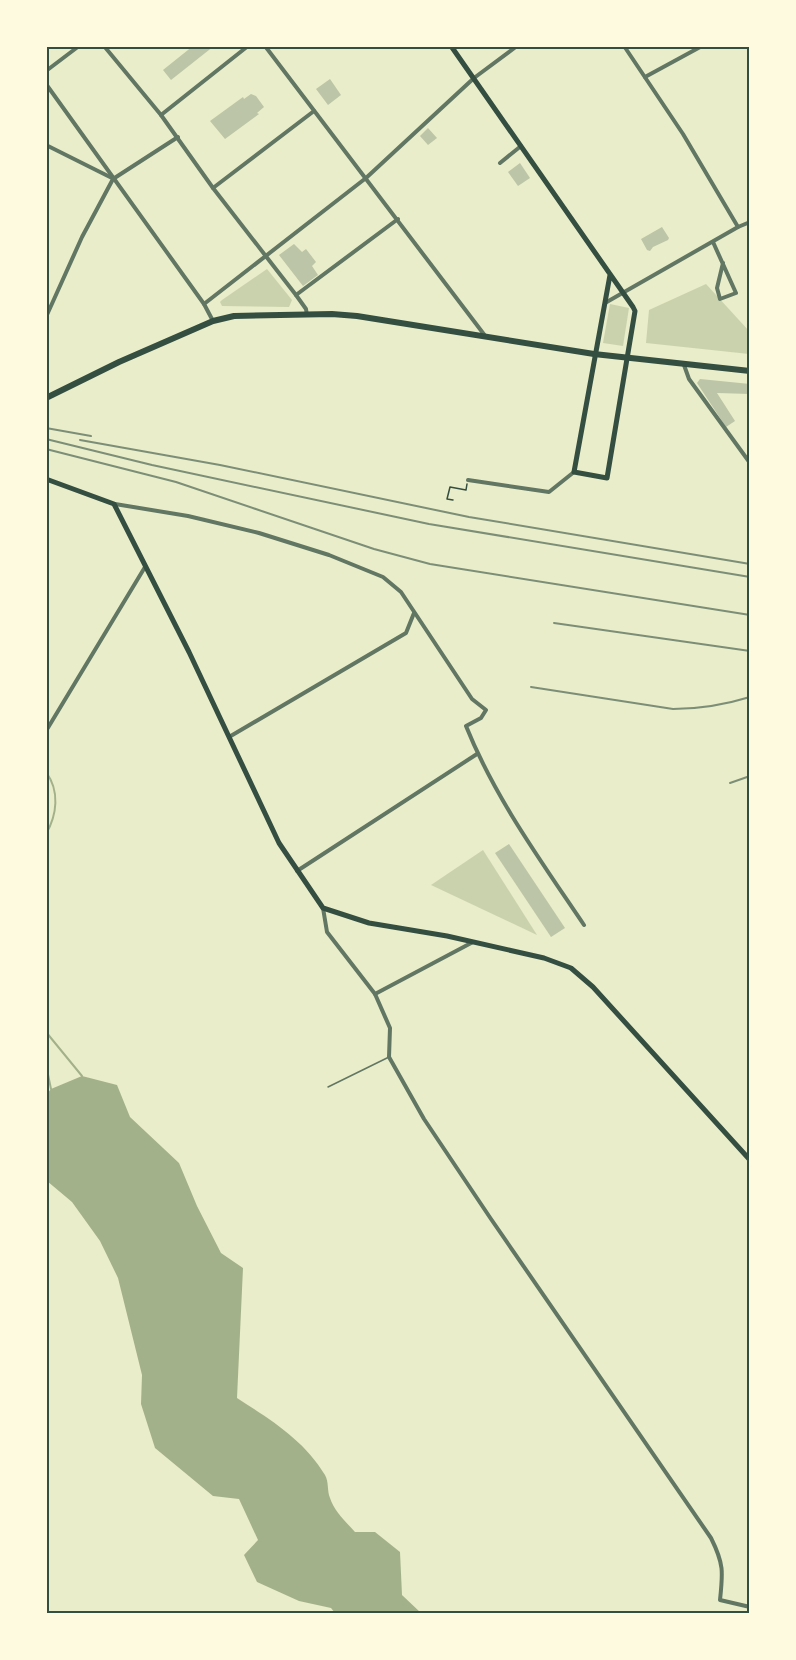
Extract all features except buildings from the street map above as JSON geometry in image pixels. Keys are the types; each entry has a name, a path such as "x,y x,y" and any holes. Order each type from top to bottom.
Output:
{"highway":[{"path":"46,398 119,362 213,321 234,316 357,316 628,359 750,371"}],"main road":[{"path":"451,46 633,307 635,316 607,478 574,472 610,275"},
{"path":"46,479 114,504 279,843 324,908 369,923 473,942 544,958 571,968 593,987 750,1160"}],"street":[{"path":"46,71 79,46"},
{"path":"105,46 178,137 213,188 296,295 306,309 307,315"},
{"path":"161,115 248,46"},
{"path":"265,46 487,338"},
{"path":"204,304 367,179 474,78 518,46"},
{"path":"624,46 683,134 738,227"},
{"path":"645,77 702,46"},
{"path":"46,84 204,304 213,321"},
{"path":"213,188 315,111"},
{"path":"46,317 82,237 113,179 178,137"},
{"path":"46,145 113,179"},
{"path":"500,163 521,146"},
{"path":"296,295 398,219"},
{"path":"604,303 624,294 750,222"},
{"path":"713,242 723,263 736,293 720,299 717,288 723,263"},
{"path":"684,365 689,379 750,463"},
{"path":"468,480 549,492 574,472"},
{"path":"114,504 198,518 259,533 329,555 383,577 401,592 472,699 486,710 481,718 466,726 477,754 512,817 584,925"},
{"path":"46,731 146,566"},
{"path":"229,737 406,633 414,613"},
{"path":"297,871 477,754"},
{"path":"324,908 327,932 375,994 390,1028 389,1057 424,1119 711,1538 720,1556 723,1570 720,1600 750,1607"},
{"path":"375,994 473,942"}],"lane":[{"path":"328,1087 389,1057"}],"path":[{"path":"453,500 447,499 450,487 466,490 468,480"}],"shaded area":[{"path":"267,269 292,300 289,307 222,306 220,302 222,300"},
{"path":"706,284 749,331 749,354 646,343 649,310"},
{"path":"610,304 629,308 623,346 603,343"},
{"path":"483,850 537,935 431,885"},
{"path":"82,1076 117,1085 130,1117 179,1163 197,1206 221,1253 243,1268 237,1398 286,1432 307,1451 325,1475 334,1507 355,1532 375,1532 400,1552 402,1595 421,1613 335,1613 331,1608 299,1601 257,1582 244,1555 258,1540 239,1499 213,1496 155,1448 141,1404 142,1375 118,1278 100,1241 72,1202 47,1181 47,1094 51,1089"}],"waterway":[{"path":"46,772 55,795 55,811 46,834"},
{"path":"46,1032 82,1076"},
{"path":"46,1065 51,1089"}],"railway":[{"path":"46,428 91,436"},
{"path":"46,439 152,465 429,524 750,577"},
{"path":"80,440 220,465 469,517 750,564"},
{"path":"46,449 176,482 374,549 430,564 750,615"},
{"path":"554,623 750,651"},
{"path":"531,687 673,709 712,706 750,697"},
{"path":"730,783 750,776"}]}
